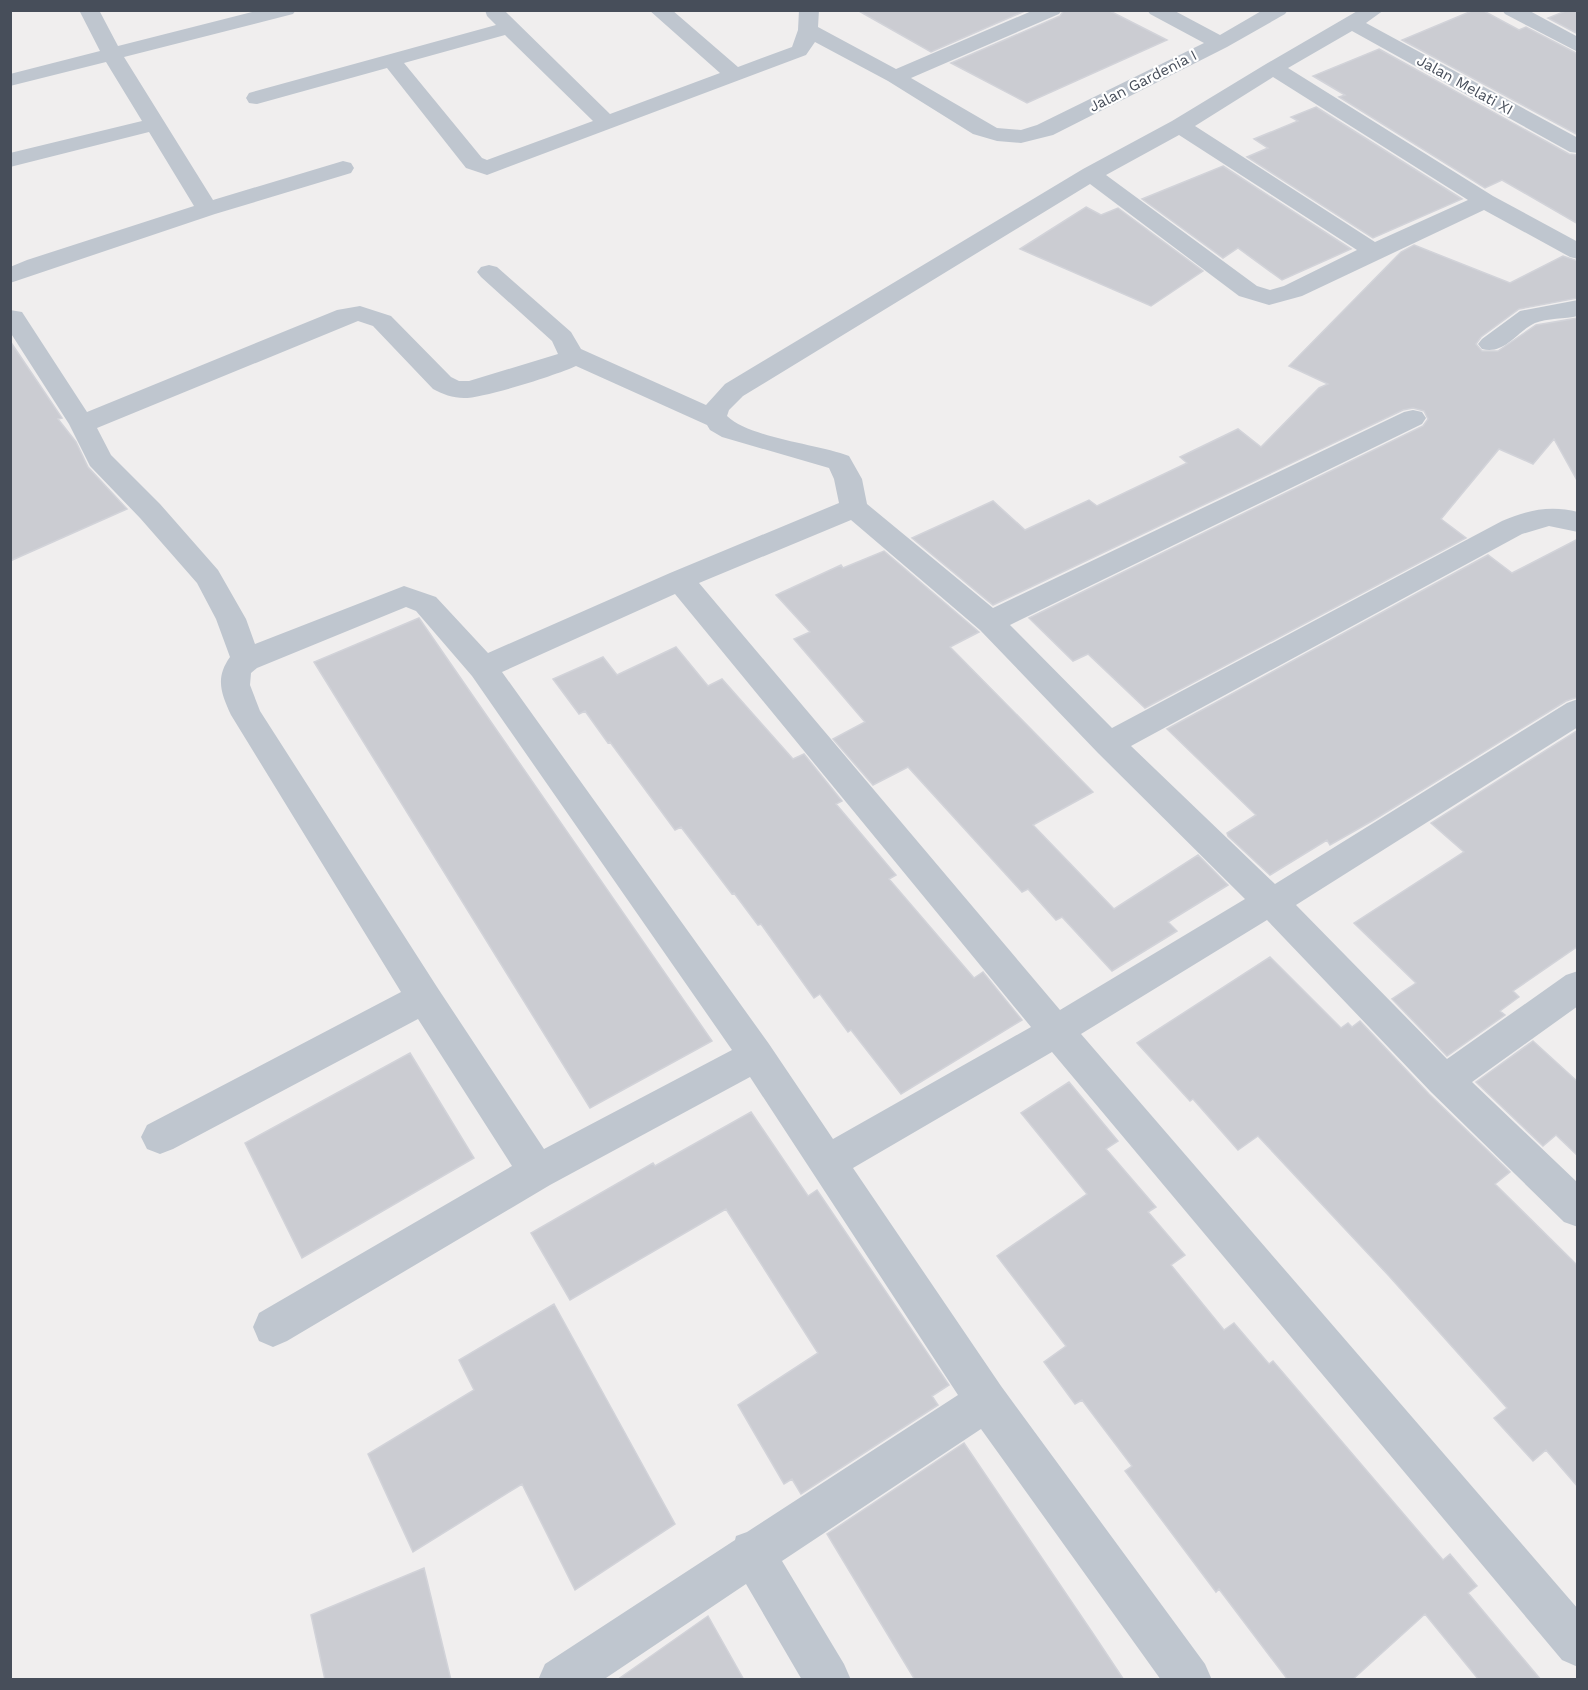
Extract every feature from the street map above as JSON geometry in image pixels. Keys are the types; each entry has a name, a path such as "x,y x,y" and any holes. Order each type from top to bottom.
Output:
{"street":[{"path":"89,10 112,56 207,209"},
{"path":"10,80 112,56 286,10"},
{"path":"493,10 607,123"},
{"path":"659,10 735,75"},
{"path":"392,61 474,163 482,167 494,167 800,51 804,46 808,20 895,77 1052,10"},
{"path":"1157,10 1220,42"},
{"name":"Jalan Gardenia I","path":"895,77 981,129 1003,136 1028,136 1045,130 1220,42 1278,10"},
{"path":"1512,10 1578,46"},
{"path":"715,419 716,409 734,390 1091,174 1180,126 1360,15"},
{"name":"Jalan Melati XI","path":"1360,15 1578,147"},
{"path":"257,98 510,27"},
{"path":"1273,68 1485,201 1578,252"},
{"path":"10,160 155,124"},
{"path":"1180,126 1374,251"},
{"path":"10,276 35,265 207,209 343,168"},
{"path":"1091,174 1256,295 1269,298 1285,295 1374,251 1485,201"},
{"path":"489,272 562,337 571,354 715,419 733,433 839,462 848,479 854,508 990,622 1109,744 1272,903 1444,1080 1578,1209"},
{"path":"1491,344 1529,316 1568,311 1578,307"},
{"path":"82,423 346,315 360,313 382,321 449,388 467,390 492,385 560,365 571,354"},
{"path":"10,318 13,317 82,423 100,460 150,511 208,577 231,619 246,660"},
{"path":"990,622 1413,418"},
{"path":"483,668 680,580 854,508"},
{"path":"1109,744 1503,532 1533,518 1559,517 1578,524"},
{"path":"680,580 1056,1031 1578,1644"},
{"path":"537,1172 424,998 246,714 233,679 238,665 246,660 404,596 417,598 426,604 483,668 756,1055 986,1401 1189,1680"},
{"path":"827,1162 1056,1031 1254,909 1272,903 1578,711"},
{"path":"1444,1080 1480,1058 1578,986"},
{"path":"160,1137 424,998"},
{"path":"273,1327 537,1172 756,1055"},
{"path":"561,1680 752,1552 986,1401"},
{"path":"752,1552 828,1680"}],"building":[{"path":"857,10 1027,10 931,52"},
{"path":"1064,10 1108,10 1167,40 1027,103 951,63 1060,16"},
{"path":"1474,10 1482,10 1519,30 1526,27 1578,54 1578,135 1402,40"},
{"path":"1568,10 1578,10 1578,34 1548,18"},
{"path":"1379,49 1569,154 1578,155 1578,224 1502,180 1485,188 1339,97 1345,95 1313,76"},
{"path":"1316,107 1462,199 1373,238 1247,157 1268,148 1254,139 1298,121 1291,117"},
{"path":"1223,166 1351,249 1282,280 1238,248 1223,258 1142,199"},
{"path":"1086,207 1101,215 1118,208 1203,271 1151,306 1020,249"},
{"path":"1414,245 1510,283 1563,256 1578,261 1578,298 1519,309 1481,337 1476,344 1482,351 1498,351 1536,325 1578,318 1578,482 1554,439 1533,464 1499,449 1441,519 1466,538 1145,708 1088,654 1073,661 1029,618 1423,426 1428,419 1424,411 1413,408 1403,410 993,605 912,538 993,501 1025,530 1089,500 1097,506 1187,463 1180,457 1238,429 1261,447 1319,388 1328,384 1289,366 1401,252"},
{"path":"10,341 62,418 58,419 76,442 88,467 127,509 10,561"},
{"path":"1578,539 1578,697 1566,701 1372,821 1330,845 1327,840 1270,875 1228,836 1227,833 1256,815 1167,729 1488,555 1512,573"},
{"path":"884,551 979,632 950,647 1093,792 1033,825 1114,909 1198,855 1228,885 1168,922 1177,931 1112,971 1062,917 1056,920 1028,889 1022,892 908,767 873,785 833,739 865,722 794,639 810,632 776,595 841,565 843,568"},
{"path":"419,618 712,1041 590,1108 314,662"},
{"path":"676,647 708,686 722,679 793,759 804,754 842,801 836,804 896,875 889,879 974,978 983,972 1022,1020 901,1094 851,1030 848,1032 820,994 814,998 761,924 758,925 734,893 732,894 681,827 675,830 585,711 579,714 553,679 603,657 617,675"},
{"path":"1578,730 1578,946 1513,991 1519,997 1500,1011 1505,1015 1447,1056 1392,999 1416,983 1354,923 1464,852 1431,823"},
{"path":"1270,957 1341,1028 1348,1023 1352,1027 1360,1021 1429,1094 1510,1172 1495,1184 1578,1266 1578,1487 1546,1450 1533,1461 1494,1418 1507,1408 1389,1276 1258,1136 1238,1150 1193,1099 1190,1101 1137,1043"},
{"path":"1533,1041 1578,1082 1578,1156 1556,1135 1543,1146 1476,1082"},
{"path":"410,1053 474,1158 302,1258 245,1143"},
{"path":"1069,1082 1118,1141 1106,1149 1156,1207 1148,1212 1185,1255 1171,1265 1224,1330 1234,1323 1269,1364 1273,1361 1443,1560 1450,1554 1477,1586 1468,1593 1541,1680 1479,1680 1425,1614 1352,1680 1288,1680 1219,1589 1216,1592 1125,1471 1132,1466 1082,1400 1075,1404 1044,1362 1066,1346 997,1256 1087,1194 1021,1113"},
{"path":"751,1112 808,1196 817,1190 949,1385 932,1396 938,1405 801,1494 792,1479 784,1484 738,1405 818,1353 726,1209 570,1300 531,1233 653,1163 655,1166"},
{"path":"554,1304 675,1524 575,1590 522,1484 413,1552 368,1454 474,1390 459,1360"},
{"path":"964,1443 1124,1680 915,1680 827,1534"},
{"path":"424,1568 451,1680 325,1680 311,1615"},
{"path":"708,1616 744,1680 617,1680"}]}
